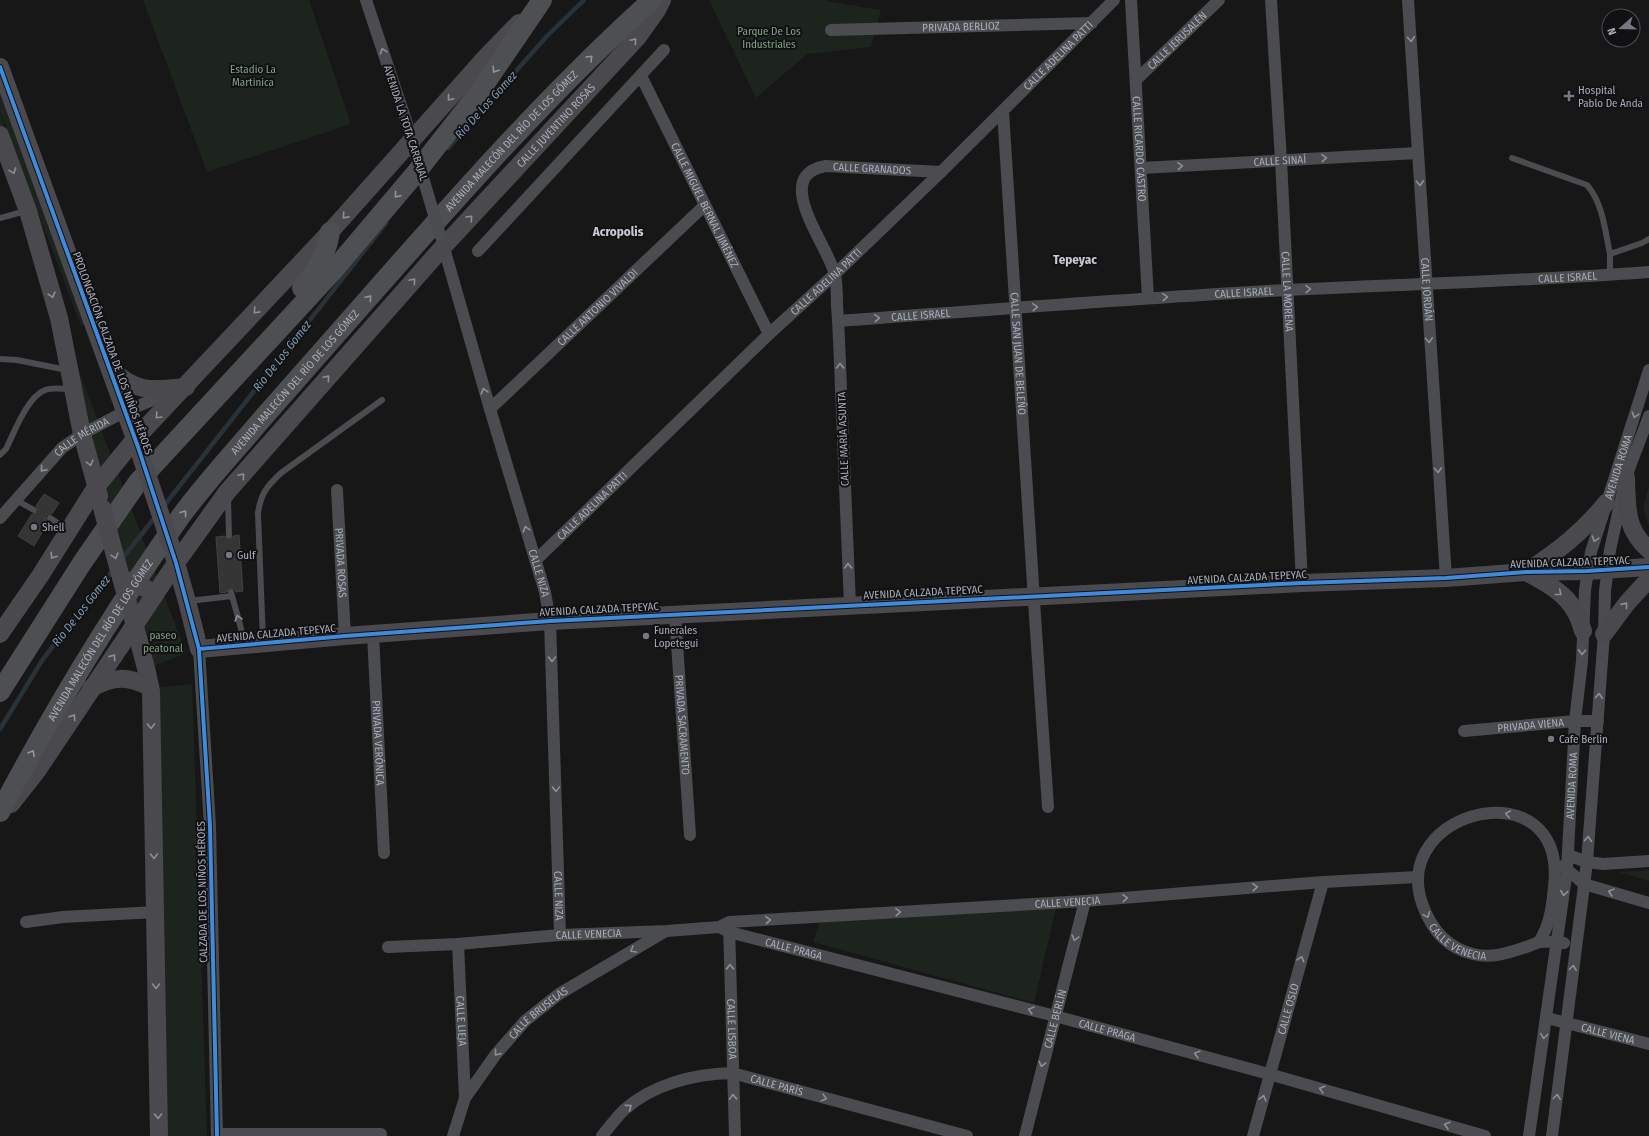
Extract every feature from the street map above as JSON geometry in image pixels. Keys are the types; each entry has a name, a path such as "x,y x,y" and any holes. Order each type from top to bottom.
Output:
{"main road":[{"name":"AVENIDA MALECÓN DEL RÍO DE LOS GÓMEZ","path":"0,812 70,686 107,625 187,509 226,461 440,217 559,89 652,0"},
{"path":"138,482 333,271 415,174 480,91 541,1"},
{"path":"0,692 82,562 138,482 154,452 308,281 324,256 328,245 330,232"},
{"path":"0,666 82,562"}],"street":[{"name":"AVENIDA LA TOTA CARBAJAL","path":"366,0 414,147 442,241"},
{"name":"CALLE JUVENTINO ROSAS","path":"442,241 637,38 657,10 662,0"},
{"name":"CALLE ADELINA PATTI","path":"536,560 769,334 835,274 941,172 1114,0"},
{"name":"CALLE RICARDO CASTRO","path":"1131,0 1148,298"},
{"name":"CALLE JERUSALÉN","path":"1136,80 1219,0"},
{"name":"CALLE LA MORENA","path":"1271,0 1288,290 1302,583"},
{"name":"CALLE JORDÁN","path":"1408,0 1446,578"},
{"path":"0,634 69,531 96,487 186,387 330,232 414,147 485,58 541,1"},
{"name":"PRIVADA BERLIOZ","path":"831,30 1092,23"},
{"path":"478,251 664,50"},
{"name":"PROLONGACIÓN CALZADA DE LOS NIÑOS HÉROES","path":"0,67 126,410 170,543 199,649"},
{"name":"CALLE MIGUEL BERNAL JIMÉNEZ","path":"640,76 769,334"},
{"name":"CALLE SAN JUAN DE BELEÑO","path":"1003,111 1033,596 1048,807"},
{"path":"0,135 28,211 59,318 82,434 130,606 150,687 156,912 159,1136"},
{"name":"CALLE SINAÍ","path":"1141,168 1418,153"},
{"name":"CALLE GRANADOS","path":"835,274 807,215 802,185 806,175 816,168 826,166 941,172"},
{"name":"CALLE ANTONIO VIVALDI","path":"490,409 704,206"},
{"name":"CALLE NIZA","path":"442,241 490,409 536,560 545,592 550,620 560,935"},
{"name":"AVENIDA MALECÓN DEL RÍO DE LOS GÓMEZ","path":"0,816 37,771 91,688 135,626 152,590 176,563 227,492 442,241"},
{"name":"CALLE ISRAEL","path":"838,321 1148,298 1288,290 1426,285 1649,272"},
{"name":"CALLE MARÍA ASUNTA","path":"835,274 850,605"},
{"path":"111,369 122,380 142,388 164,389 186,387"},
{"name":"AVENIDA ROMA","path":"1529,1136 1558,942 1567,870 1575,721 1582,661 1587,571 1591,552 1606,503 1648,375"},
{"name":"CALLE MÉRIDA","path":"0,518 62,448 82,434 126,410 186,387"},
{"name":"AVENIDA ROMA","path":"1552,1136 1575,944 1587,862 1610,550 1626,477 1649,416"},
{"path":"1626,477 1628,518 1635,534 1649,550"},
{"name":"PRIVADA ROSAS","path":"337,490 345,636"},
{"path":"1583,631 1576,611 1569,601 1556,590 1526,572 1558,551 1585,528 1606,503"},
{"name":"AVENIDA CALZADA TEPEYAC","path":"199,649 550,620 1302,583 1446,578 1526,572 1587,571 1649,567"},
{"path":"121,578 152,590"},
{"path":"1604,634 1617,615 1649,579"},
{"name":"PRIVADA SACRAMENTO","path":"675,614 690,835"},
{"name":"PRIVADA VERÓNICA","path":"373,634 384,853"},
{"name":"CALZADA DE LOS NIÑOS HÉROES","path":"199,649 210,826 217,1135"},
{"path":"91,688 120,678 135,680 150,687"},
{"name":"PRIVADA VIENA","path":"1464,731 1575,721 1598,721"},
{"name":"CALLE VENECIA","path":"1540,942 1548,926 1555,875 1554,859 1548,842 1542,832 1533,823 1516,816 1500,813 1485,814 1460,821 1439,834 1429,845 1420,861 1417,877 1422,903 1432,927 1441,937 1452,945 1473,954 1488,956 1514,951 1540,942 1575,944"},
{"path":"1568,855 1587,862 1603,864 1649,861"},
{"name":"CALLE VENECIA","path":"1554,859 1584,884"},
{"name":"CALLE VENECIA","path":"388,947 458,944 560,935 726,927 1323,882 1417,877"},
{"name":"CALLE OSLO","path":"1253,1136 1323,882"},
{"path":"1584,884 1649,903"},
{"name":"CALLE BERLÍN","path":"1025,1136 1085,901"},
{"path":"26,922 63,917 156,912"},
{"name":"CALLE PRAGA","path":"726,927 1269,1074 1485,1136"},
{"name":"CALLE LISBOA","path":"726,927 735,1136"},
{"name":"CALLE BRUSELAS","path":"453,1136 465,1098 496,1054 525,1021 559,994 667,931"},
{"name":"CALLE LIEJA","path":"458,944 465,1098"},
{"name":"CALLE VIENA","path":"1547,1018 1649,1044"},
{"name":"CALLE PARÍS","path":"602,1136 624,1110 654,1091 686,1078 702,1075 732,1073 966,1136"},
{"path":"217,1135 381,1134"}],"lane":[{"path":"1512,158 1587,185 1595,194 1610,254 1610,275"},
{"path":"0,218 28,211"},
{"path":"1610,254 1642,243 1649,238"},
{"path":"0,359 17,360 40,366 70,371"},
{"path":"0,455 6,449 28,405 36,396 45,390 55,388 74,389"},
{"path":"264,643 258,513 260,498 268,485 281,473 382,400"},
{"path":"227,492 229,536"},
{"path":"16,500 34,510"},
{"path":"50,518 69,531"},
{"path":"187,601 232,594 246,644"}],"shaded area":[{"path":"1649,486 1649,526 1643,507"}],"green space":[{"name":"Estadio La Martinica","path":"143,0 309,0 351,124 207,172"},
{"name":"Parque De Los Industriales","path":"709,0 827,0 826,1 881,10 871,47 807,54 756,98"},
{"path":"0,93 87,324 81,326 0,111"},
{"name":"paseo peatonal","path":"0,113 44,243 79,371 186,653 154,666 27,236 0,160"},
{"path":"192,684 207,1136 164,1136 154,688"},
{"path":"1649,870 1649,881 1619,872"},
{"path":"1058,897 1034,1003 813,942 819,923"}],"building":[{"name":"Shell","path":"44,494 59,503 52,514 48,514 46,516 46,520 48,522 34,546 18,536 32,514 38,512 36,506"},
{"name":"Gulf","path":"239,535 243,591 236,592 234,589 230,588 227,592 220,593 216,537 225,536 227,540 230,540 233,536"}],"waterway":[{"name":"Rio De Los Gomez","path":"448,148 547,36 584,0"},
{"name":"Rio De Los Gomez","path":"163,507 386,223"},
{"name":"Rio De Los Gomez","path":"121,560 156,516"},
{"name":"Rio De Los Gomez","path":"0,729 43,659 114,569"}],"cycle path":[{"path":"0,67 138,447 176,563 199,649 210,826 217,1136"},
{"path":"199,649 345,636 550,621 1649,567"}],"place":[{"name":"Hospital Pablo De Anda","path":"1569,96"},
{"name":"Shell","path":"34,527"},
{"name":"Gulf","path":"229,555"},
{"name":"Funerales Lopetegui","path":"646,636"},
{"name":"Cafe Berlin","path":"1551,739"}],"district":[{"name":"Acropolis","path":"618,231"},
{"name":"Tepeyac","path":"1075,259"}]}
